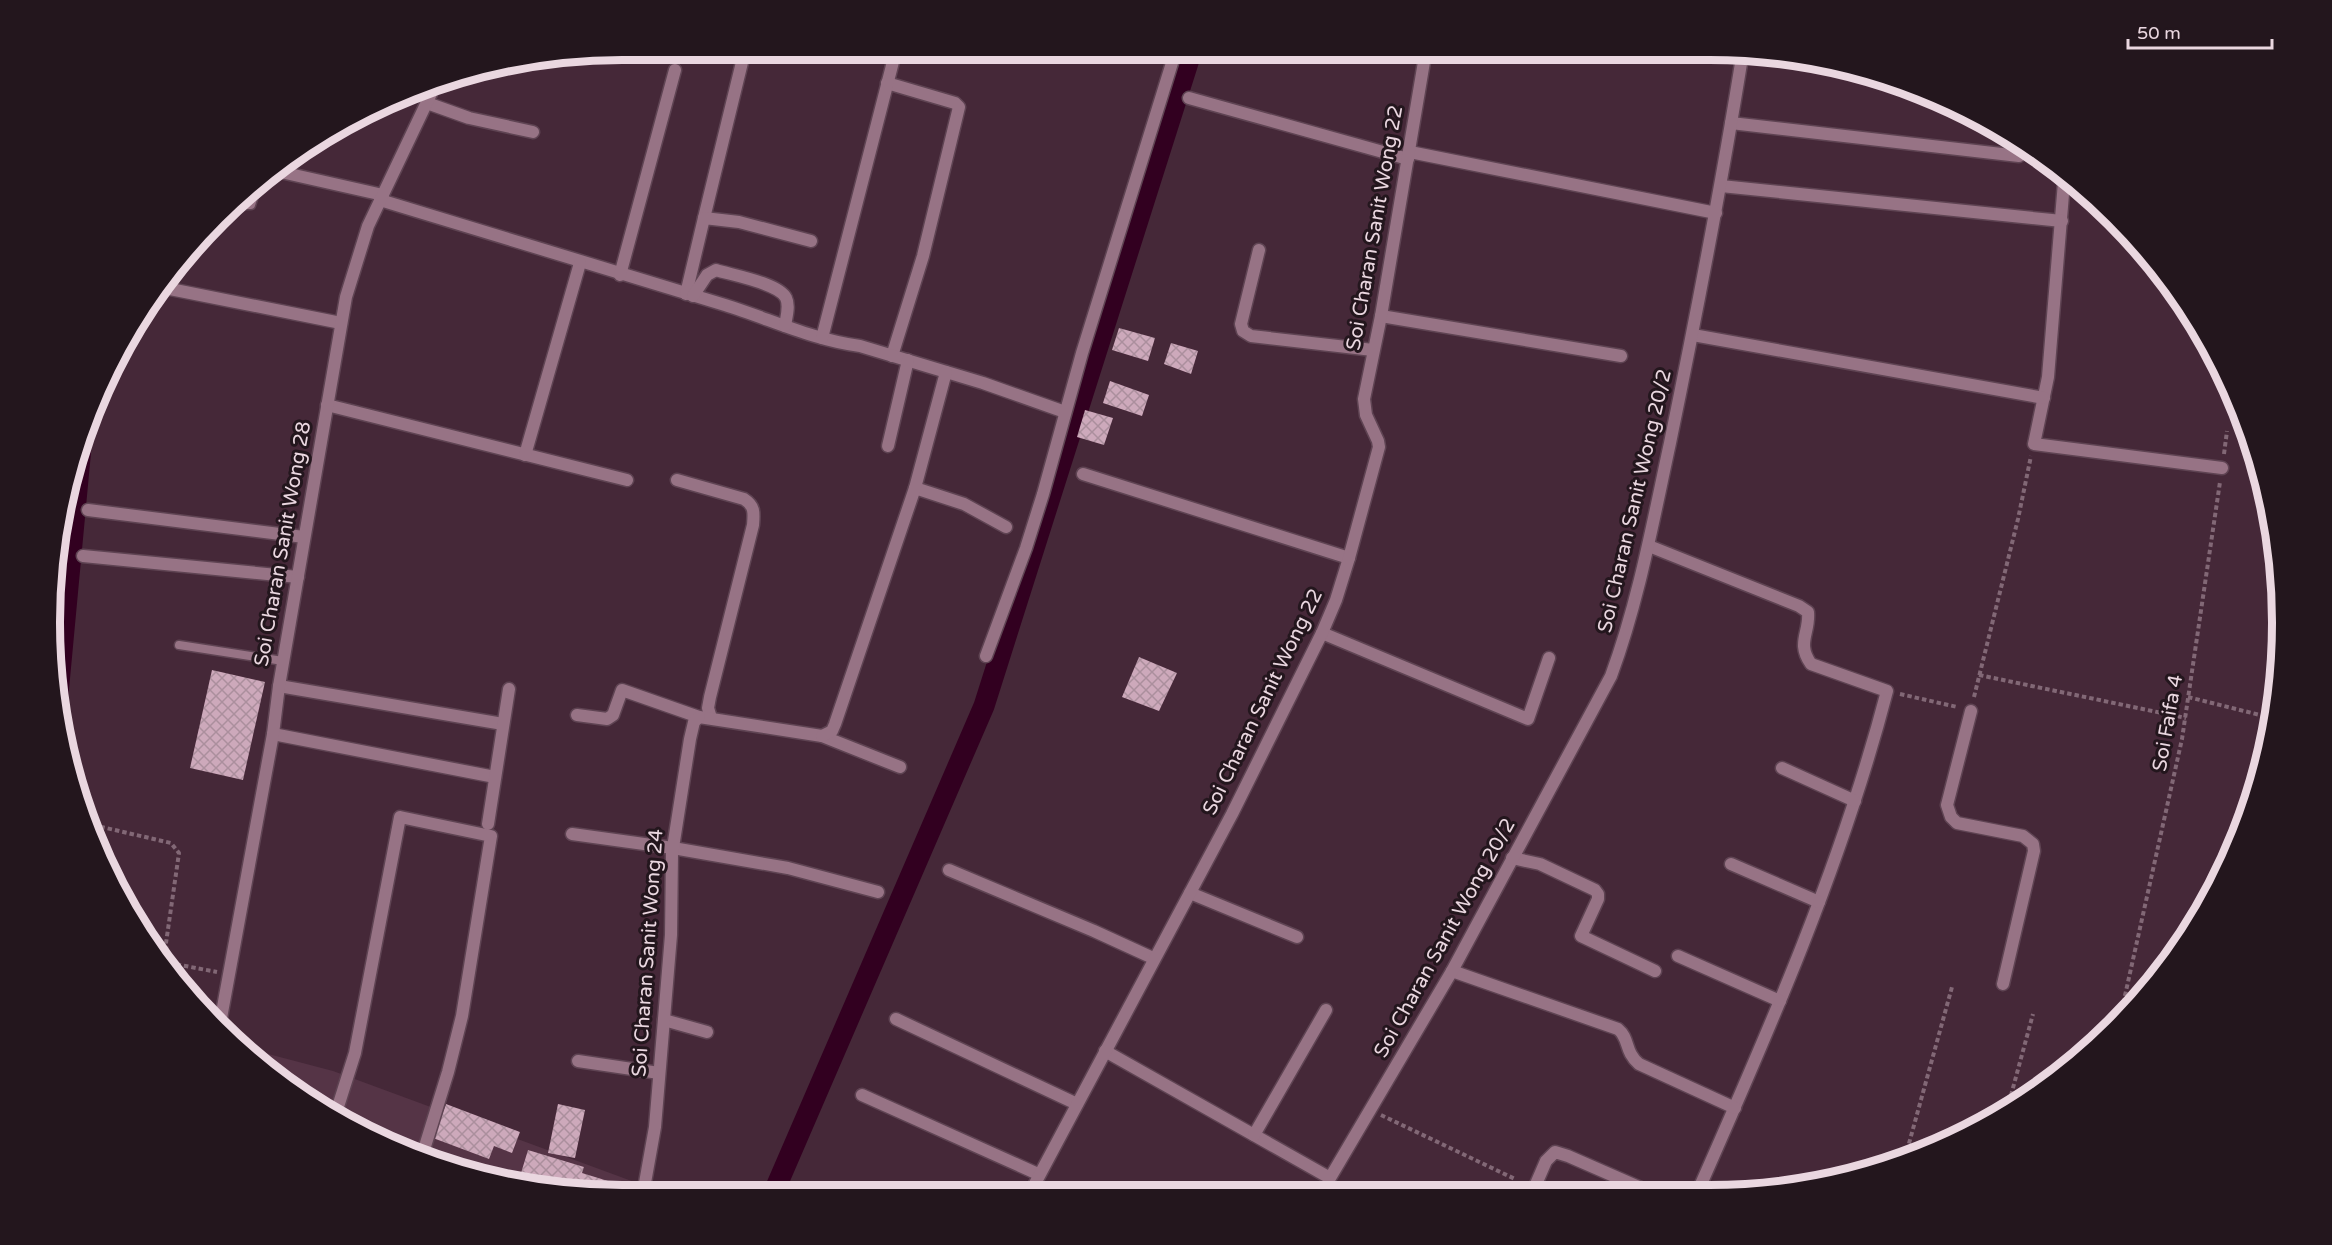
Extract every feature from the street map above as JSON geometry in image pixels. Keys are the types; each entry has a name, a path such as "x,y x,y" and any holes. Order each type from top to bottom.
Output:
{"street":[{"path":"690,295 704,218 743,60"},
{"path":"822,338 893,60"},
{"path":"986,656 1026,548 1043,494 1065,412 1173,60"},
{"name":"Soi Charan Sanit Wong 22","path":"1033,1185 1153,958 1190,893 1323,633 1348,558 1379,447 1366,416 1364,399 1381,316 1424,60"},
{"name":"Soi Charan Sanit Wong 20/2","path":"1254,1136 1330,1178 1452,971 1611,676 1622,646 1649,546 1693,335 1741,61"},
{"path":"620,275 675,70"},
{"path":"887,83 955,103 959,107 923,256 892,356"},
{"name":"Soi Charan Sanit Wong 28","path":"221,1016 273,734 283,661 346,297 368,226 431,94"},
{"path":"1189,98 1409,156 1716,213"},
{"path":"427,103 469,118 533,132"},
{"path":"1731,123 2019,156"},
{"path":"284,173 381,198 822,338 908,360 1065,412"},
{"path":"1721,186 2062,221"},
{"path":"2064,186 2044,398 2034,444 2222,468"},
{"path":"704,218 739,222 811,241"},
{"path":"1259,250 1241,324 1243,331 1251,336 1373,350"},
{"path":"525,455 580,263"},
{"path":"690,295 707,275 716,270 764,284 782,292 786,297 788,305 785,326"},
{"path":"170,289 341,323"},
{"path":"1381,316 1621,356"},
{"path":"1693,335 2044,398"},
{"path":"888,446 908,360"},
{"path":"822,736 832,731 835,724 915,488 946,372"},
{"path":"327,405 627,480"},
{"path":"1083,474 1348,558"},
{"name":"Soi Charan Sanit Wong 24","path":"646,1185 656,1127 670,935 673,848 690,739 694,722 705,717 708,708 753,525 754,510 751,503 744,499 677,480"},
{"path":"915,488 964,504 1006,527"},
{"path":"88,510 304,537"},
{"path":"1649,546 1799,606 1808,612 1809,620 1803,643 1804,654 1811,664 1887,691 1855,801 1819,902 1780,1001 1701,1185"},
{"path":"83,556 298,577"},
{"path":"1323,633 1528,719 1549,658"},
{"path":"279,686 503,724"},
{"path":"488,824 508,689"},
{"path":"577,715 607,719 613,715 622,690 705,717 822,736 900,767"},
{"path":"1971,711 1947,805 1951,817 1957,824 2023,836 2032,844 2034,851 2003,984"},
{"path":"273,734 495,777"},
{"path":"1782,768 1855,801"},
{"path":"338,1108 355,1053 400,816 491,836 462,1016 448,1072 424,1148"},
{"path":"572,834 673,848 788,868 878,892"},
{"path":"1512,858 1540,864 1595,890 1598,899 1581,936 1655,971"},
{"path":"1731,864 1819,902"},
{"path":"949,870 1153,958"},
{"path":"1190,893 1297,936"},
{"path":"1678,956 1780,1001"},
{"path":"1452,971 1618,1029 1625,1035 1630,1056 1639,1064 1735,1108"},
{"path":"1105,1051 1254,1136 1326,1010"},
{"path":"896,1019 1077,1104"},
{"path":"664,1020 707,1032"},
{"path":"578,1061 659,1074"},
{"path":"861,1095 1038,1174"},
{"path":"1536,1185 1546,1161 1555,1152 1634,1185"}],"lane":[{"path":"179,645 283,661"}],"path":[{"name":"Soi Faifa 4","path":"2123,1002 2186,718 2227,431"},
{"path":"1887,691 1971,711 2034,444"},
{"path":"1979,675 2186,718"},
{"path":"2188,698 2264,716"},
{"path":"99,826 171,843 179,853 167,952"},
{"path":"175,964 229,974"},
{"path":"1908,1148 1952,987"},
{"path":"2010,1097 2033,1014"},
{"path":"1370,1110 1515,1179"}],"shaded area":[{"path":"260,1052 333,1071 643,1185 586,1184 549,1180 477,1166 442,1155 407,1142 341,1110 280,1069"}],"building":[{"path":"1119,328 1155,338 1148,361 1112,350"},
{"path":"1171,343 1198,351 1191,374 1164,364"},
{"path":"1110,381 1149,395 1142,416 1103,403"},
{"path":"1085,410 1113,418 1104,445 1077,437"},
{"path":"1139,657 1177,673 1159,711 1122,697"},
{"path":"212,670 265,682 243,780 190,768"},
{"path":"446,1104 520,1132 512,1153 494,1146 489,1159 433,1138"},
{"path":"558,1104 585,1110 575,1158 548,1153"},
{"path":"528,1150 584,1167 582,1173 608,1181 607,1185 586,1184 520,1175"}],"waterway":[{"path":"777,1185 984,706 1189,60"},
{"path":"61,660 78,483"}]}
